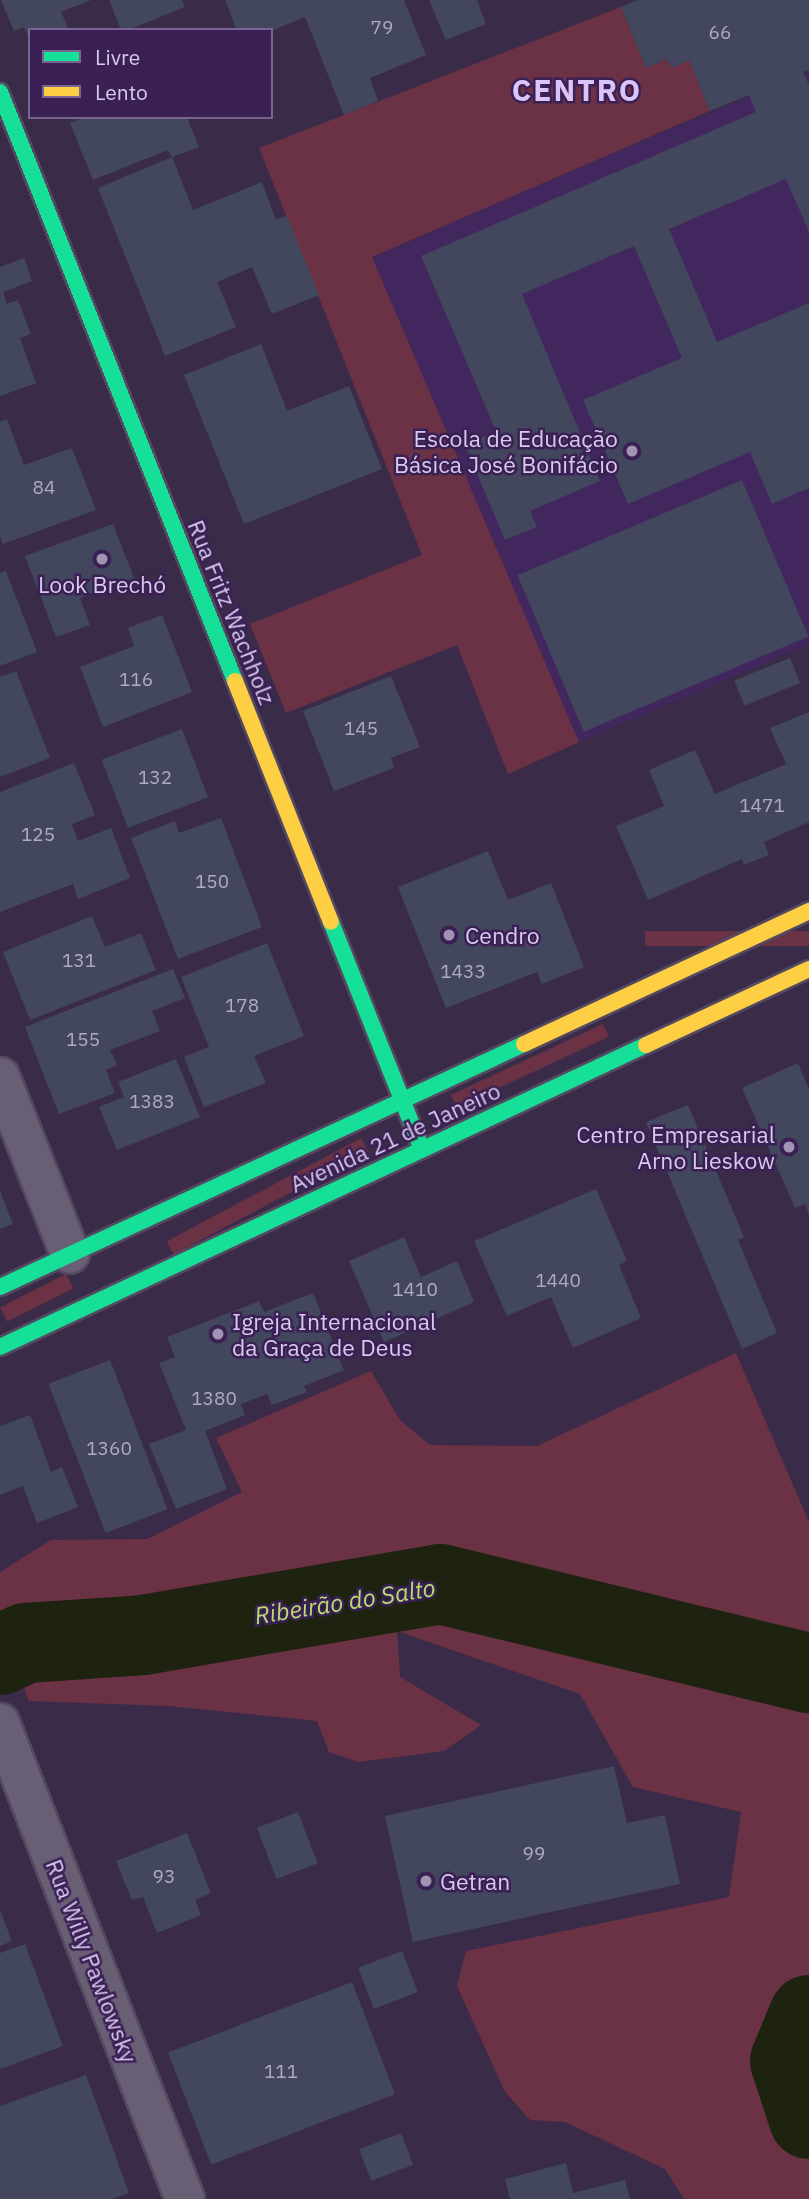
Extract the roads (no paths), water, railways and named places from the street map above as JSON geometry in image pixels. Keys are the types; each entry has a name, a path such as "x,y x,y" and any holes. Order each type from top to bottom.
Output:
{"main road":[{"name":"Rua Fritz Wachholz","path":"0,92 422,1149"},
{"name":"Avenida 21 de Janeiro","path":"0,1287 88,1266 402,1100 624,1004 809,911"},
{"name":"Avenida 21 de Janeiro","path":"0,1347 422,1149 641,1040 809,969"},
{"path":"88,1266 124,1289"}],"street":[{"path":"0,1077 88,1266"},
{"name":"Rua Willy Pawlowsky","path":"0,1723 185,2199"}],"waterway":[{"name":"Ribeirão do Salto","path":"0,1655 26,1643 143,1635 440,1584 809,1673"},
{"name":"Ribeirão do Salto","path":"809,2015 790,2061 809,2119"}],"place":[{"name":"Escola de Educação Básica José Bonifácio","path":"632,451"},
{"name":"Look Brechó","path":"102,559"},
{"name":"Cendro","path":"449,935"},
{"name":"Centro Empresarial Arno Lieskow","path":"789,1147"},
{"name":"Igreja Internacional da Graça de Deus","path":"218,1334"},
{"name":"Getran","path":"426,1881"}],"district":[{"name":"CENTRO","path":"577,90"}]}
